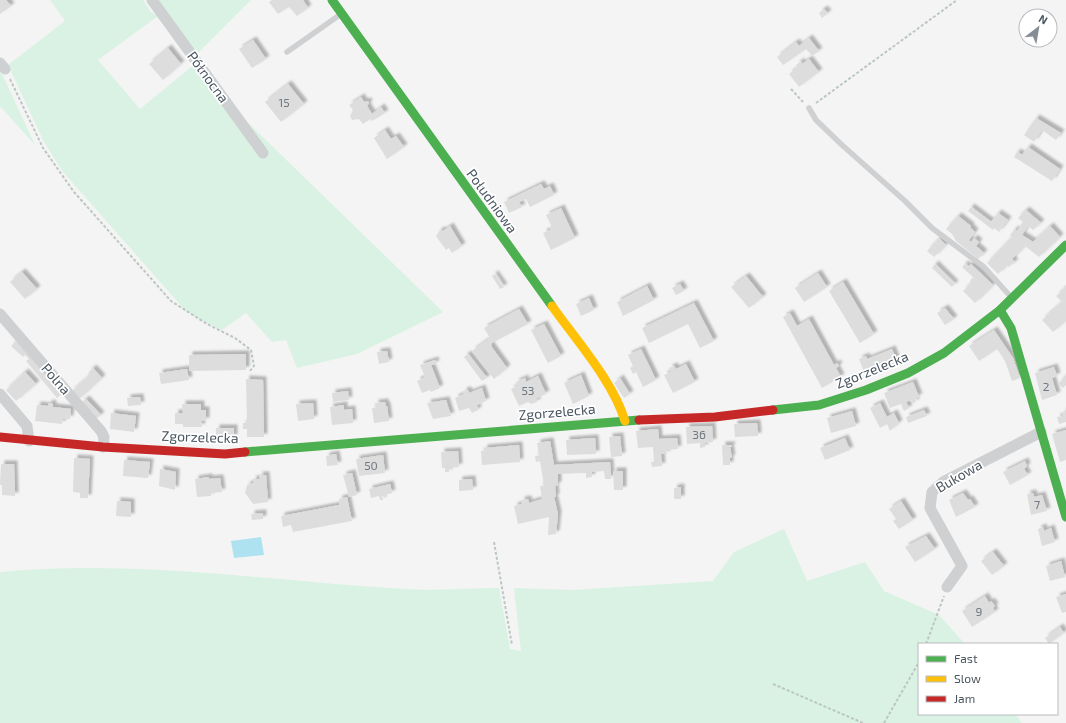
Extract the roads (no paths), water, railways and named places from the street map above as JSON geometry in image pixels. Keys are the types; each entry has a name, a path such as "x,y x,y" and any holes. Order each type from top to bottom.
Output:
{"street":[{"name":"Północna","path":"152,0 263,154"},
{"name":"Południowa","path":"332,0 599,372 621,408 624,421"},
{"name":"Zgorzelecka","path":"0,437 103,447 225,454 624,421 715,417 819,405 866,390 908,373 944,353 1013,299 1066,245"},
{"path":"1000,310 1011,328 1066,518"},
{"name":"Polna","path":"0,314 101,432 104,437 103,447"},
{"path":"0,394 27,426 29,441"},
{"name":"Bukowa","path":"947,587 962,566 930,508 932,492 943,482 1041,432"}],"lane":[{"path":"287,52 341,14"},
{"path":"809,108 816,120 842,145 905,201 932,228 984,267 1013,299"}],"water":[{"path":"261,537 264,555 234,558 231,541"}]}
